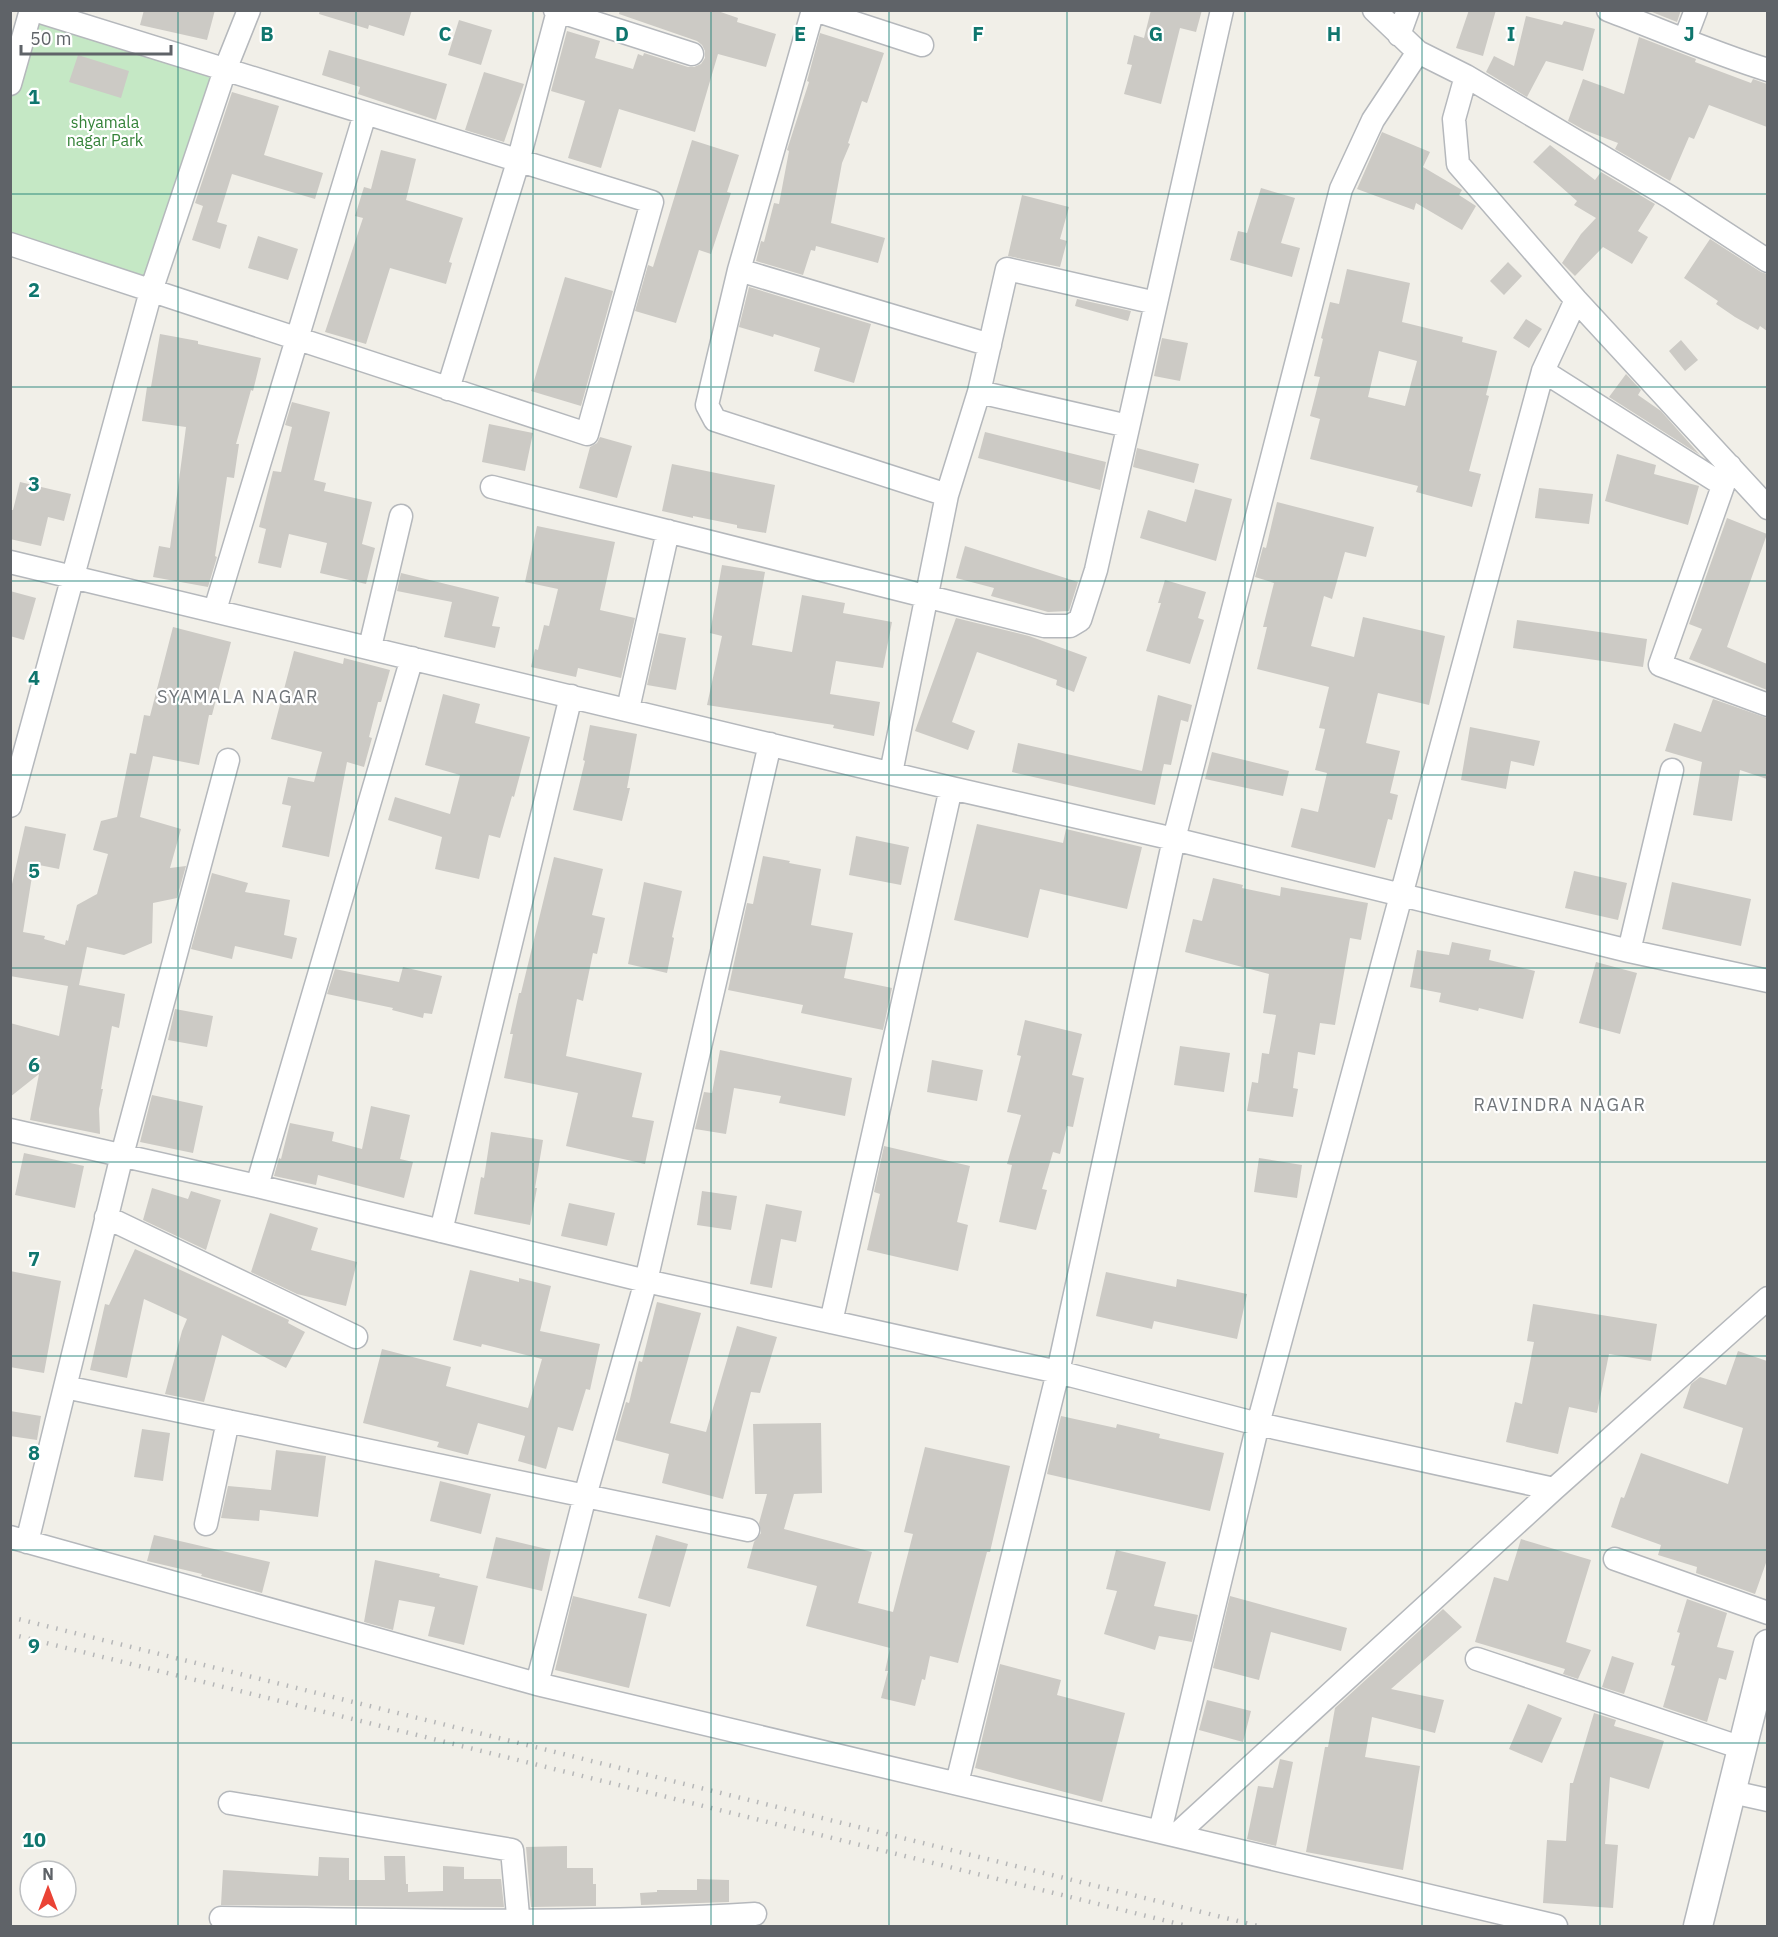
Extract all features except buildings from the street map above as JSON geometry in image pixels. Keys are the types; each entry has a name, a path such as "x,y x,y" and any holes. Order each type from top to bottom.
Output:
{"street":[{"path":"10,84 32,10 652,202 587,434 10,244"},
{"path":"10,806 151,291 225,70 249,10"},
{"path":"922,45 814,10 738,270 707,405 715,420 947,495"},
{"path":"492,487 1044,626 1070,626 1080,620 1096,570 1222,10"},
{"path":"1374,10 1418,52 1466,76 1670,197 1767,261"},
{"path":"1399,35 1408,10"},
{"path":"1608,10 1725,57 1767,70"},
{"path":"1685,39 1696,10"},
{"path":"448,389 519,162 557,11 692,54"},
{"path":"957,1783 1058,1372 1174,839 1341,189 1373,120 1418,52"},
{"path":"1466,76 1454,119 1458,164 1726,476"},
{"path":"214,610 365,114"},
{"path":"891,773 947,495 979,392 1007,269 1156,303"},
{"path":"738,270 990,345"},
{"path":"1168,1833 1258,1424 1543,371 1576,300"},
{"path":"1543,371 1726,476 1767,508"},
{"path":"979,392 1128,426"},
{"path":"1726,476 1660,665 1767,705"},
{"path":"370,648 401,516"},
{"path":"628,710 668,531"},
{"path":"10,562 951,788 1174,839 1629,951 1767,981"},
{"path":"257,1186 412,658"},
{"path":"441,1231 571,696"},
{"path":"537,1684 585,1496 646,1281 770,744"},
{"path":"228,760 122,1155 65,1387 19,1540 537,1684 1556,1926"},
{"path":"1629,951 1672,770"},
{"path":"831,1322 951,788"},
{"path":"10,1130 257,1186 646,1281 1058,1372 1258,1424 1554,1489"},
{"path":"106,1217 356,1337"},
{"path":"1168,1833 1767,1298"},
{"path":"65,1387 748,1530"},
{"path":"207,1524 228,1421"},
{"path":"1615,1559 1767,1612"},
{"path":"1698,1926 1767,1644"},
{"path":"1477,1659 1742,1748"},
{"path":"1732,1792 1767,1800"},
{"path":"230,1803 512,1850 519,1924"},
{"path":"221,1918 519,1924 692,1922 755,1914"}],"green space":[{"name":"shyamala nagar Park","path":"31,11 225,70 151,291 11,244 11,84"}],"railway":[{"path":"10,1617 1258,1926"},
{"path":"10,1634 1187,1926"}],"district":[{"name":"SYAMALA NAGAR","path":"238,697"},
{"name":"RAVINDRA NAGAR","path":"1560,1105"}]}
